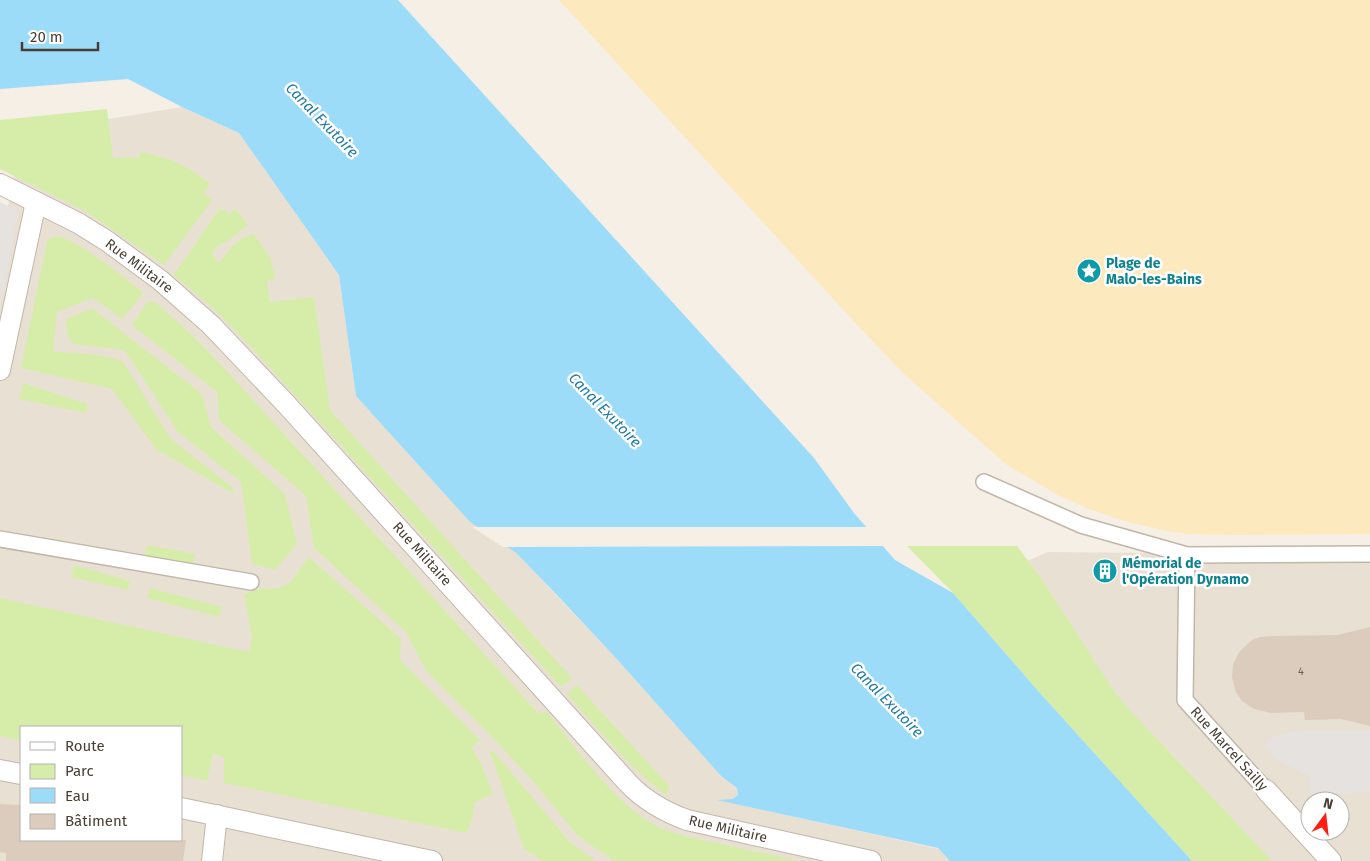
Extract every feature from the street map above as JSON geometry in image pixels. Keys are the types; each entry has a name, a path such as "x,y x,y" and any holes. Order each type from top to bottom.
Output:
{"street":[{"name":"Rue Militaire","path":"0,184 78,223 142,266 181,297 211,325 287,405 643,798 664,811 687,820 871,861"},
{"path":"0,370 4,328 36,202"},
{"path":"984,482 1081,525 1187,555 1370,554"},
{"path":"0,539 251,582"},
{"name":"Rue Marcel Sailly","path":"1187,555 1185,700 1331,861"},
{"path":"0,770 20,774"},
{"path":"182,808 432,861"},
{"path":"212,861 217,815"}],"shaded area":[{"path":"182,107 239,133 339,275 356,396 470,522 516,553 615,657 721,776 737,788 738,795 731,799 720,800 939,849 950,861 0,861 0,248 22,133"},
{"path":"0,202 18,211 0,309"},
{"path":"1048,552 1370,555 1370,861 1192,861 953,593"},
{"path":"1370,731 1370,792 1311,791 1310,776 1276,759 1264,746 1272,738 1289,732"}],"green space":[{"path":"107,109 113,158 140,157 140,151 171,160 186,167 210,183 204,194 212,200 164,265 85,211 0,169 0,120"},
{"path":"220,208 230,214 235,208 248,225 228,241 218,246 212,254 219,263 238,241 254,234 270,257 276,279 267,280 270,302 314,297 330,410 572,678 561,687 241,337 209,304 173,276"},
{"path":"59,236 92,253 143,292 122,319 93,298 57,312 53,352 100,355 124,363 170,438 233,488 234,494 157,450 112,389 21,368 47,241 52,237"},
{"path":"147,302 155,302 213,356 538,713 547,712 594,771 620,799 648,821 673,832 799,861 614,861 578,836 532,780 432,677 424,667 406,632 314,548 306,496 219,420 217,392 132,325"},
{"path":"92,308 202,394 211,427 285,494 297,544 275,570 252,564 241,482 178,432 125,351 73,344 67,334 66,319"},
{"path":"23,383 88,404 86,413 19,399"},
{"path":"147,545 195,554 192,568 144,559"},
{"path":"907,546 1017,546 1041,578 1114,691 1272,861 1192,861 1039,692 953,593"},
{"path":"309,557 401,639 400,660 480,740 472,747 493,794 474,803 473,815 467,833 224,783 224,757 213,754 207,781 182,775 182,726 20,726 20,740 0,736 0,598 249,652 252,637 244,594 260,589 280,588 290,582"},
{"path":"74,565 130,581 128,590 71,577"},
{"path":"150,588 222,607 219,617 147,598"},
{"path":"577,685 670,787 666,795 626,760 567,694"},
{"path":"493,751 571,843 596,861 543,861 524,849 489,753"}],"sand":[{"name":"Plage de Malo-les-Bains","path":"559,0 1370,0 1370,534 1233,535 1189,534 1166,531 1124,521 1089,509 1058,495 1007,465 905,375"}],"water":[{"name":"Canal Exutoire","path":"0,0 398,0 814,458 854,513 895,560 953,593 1039,692 1192,861 950,861 938,848 717,800 732,799 738,795 737,788 721,776 615,657 516,553 470,522 356,396 339,275 239,133 182,107 128,79 0,89"}],"pier":[{"path":"472,527 869,527 886,546 503,547"}],"building":[{"path":"1370,627 1370,726 1341,719 1305,720 1304,712 1271,713 1254,709 1242,701 1236,692 1232,678 1233,665 1239,652 1252,640 1273,636 1338,635"},
{"path":"0,804 20,805 20,841 186,840 183,861 6,861 6,853 0,852"}],"place":[{"name":"Plage de Malo-les-Bains","path":"1089,271"},
{"name":"Mémorial de l'Opération Dynamo","path":"1105,571"}]}
